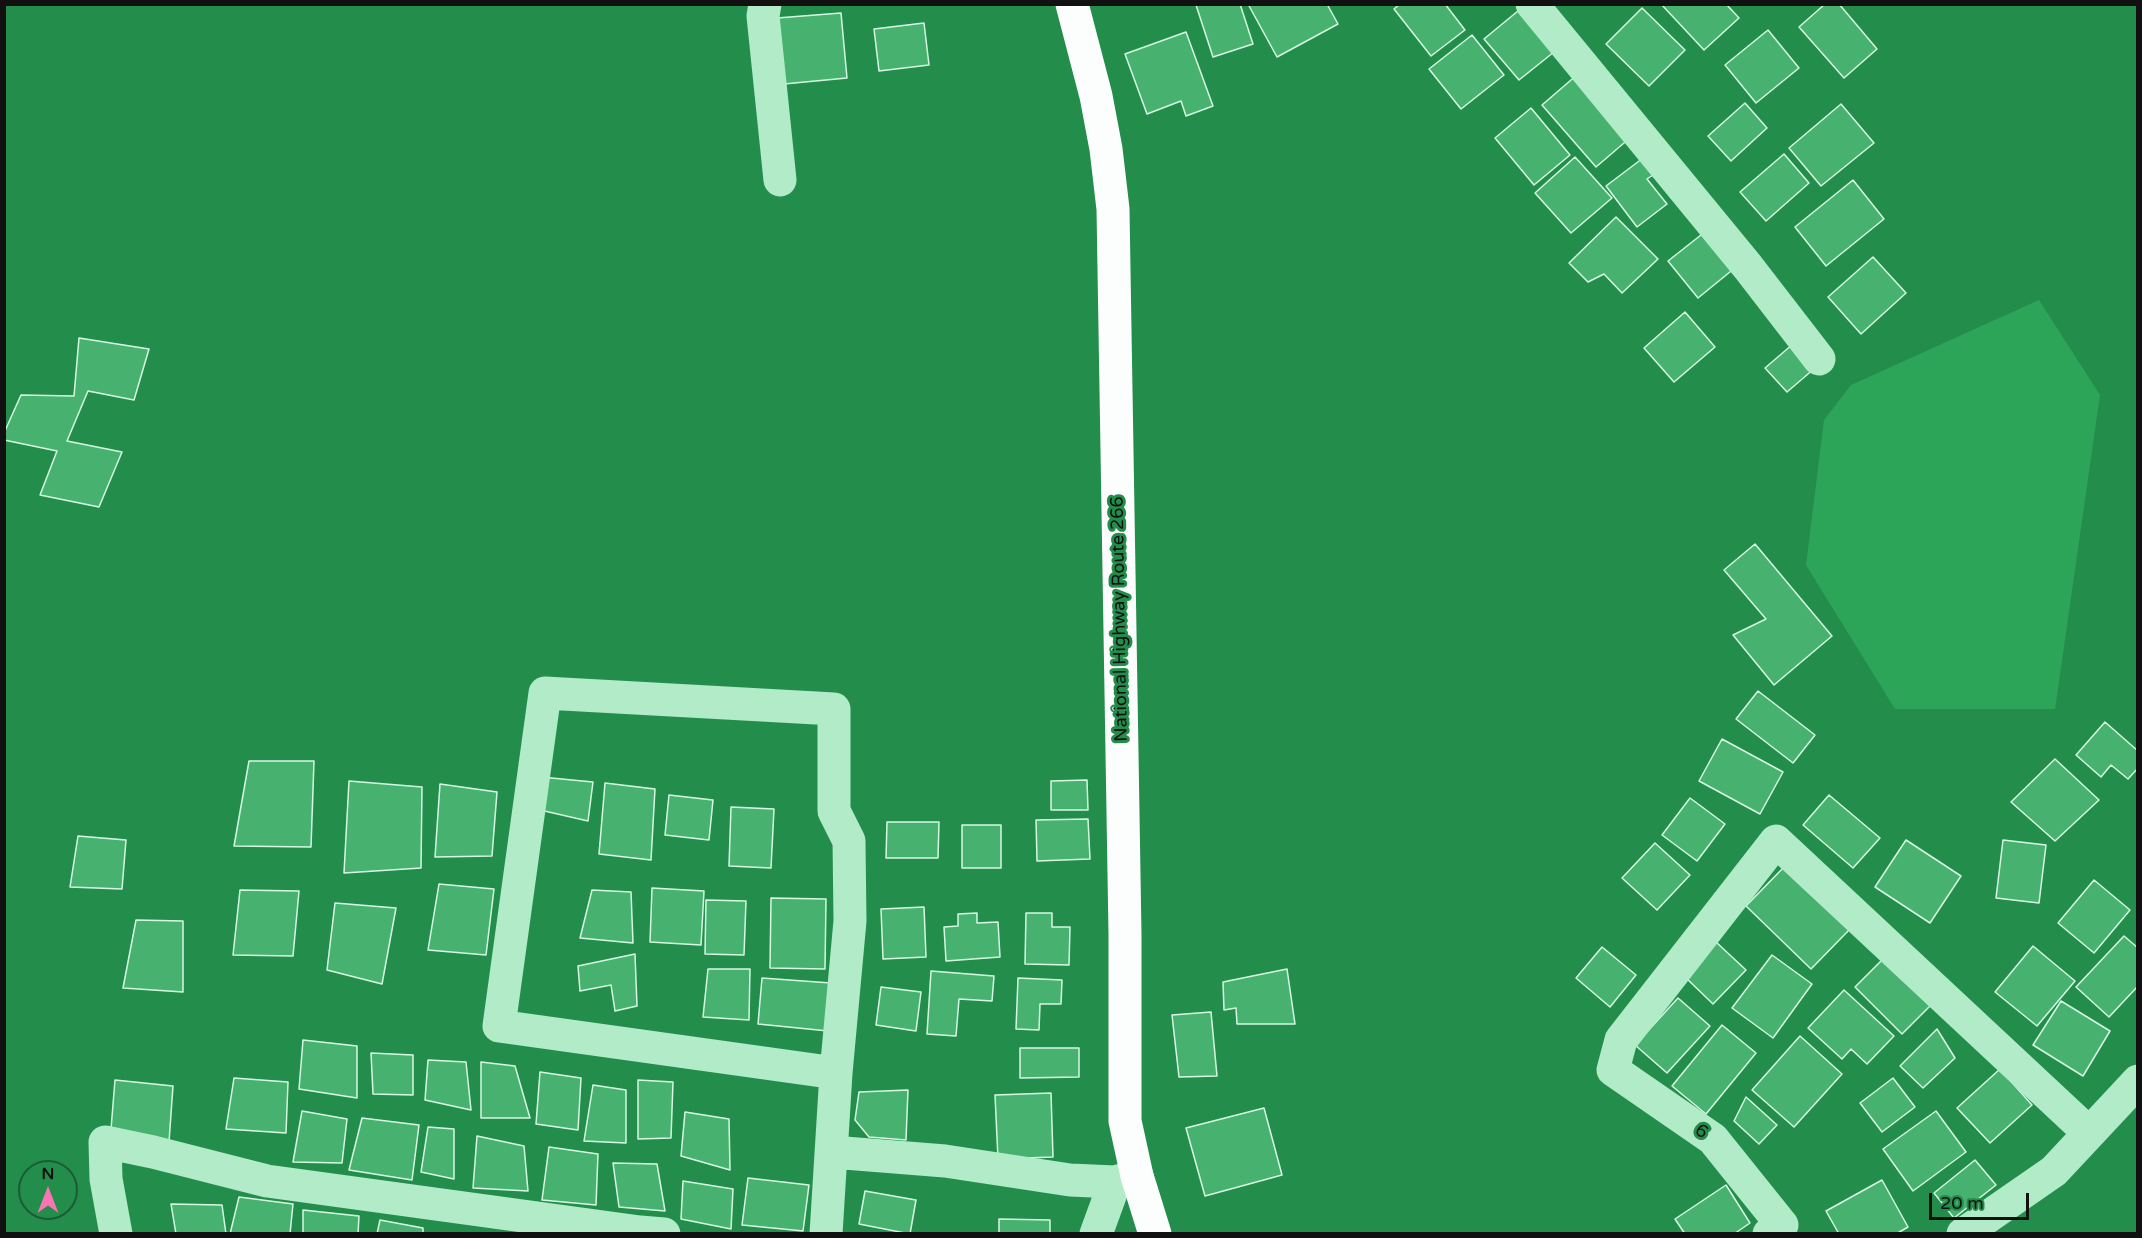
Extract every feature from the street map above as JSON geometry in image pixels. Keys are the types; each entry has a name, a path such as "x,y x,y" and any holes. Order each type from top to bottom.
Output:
{"highway":[{"name":"National Highway Route 266","path":"1072,4 1107,149 1113,209 1125,934 1126,1179 1155,1233"}],"street":[{"path":"765,4 763,16 780,180"},
{"path":"1532,4 1748,267 1819,359"},
{"path":"826,1233 836,1073 850,921 849,841 834,811 834,709 545,693 499,1026 836,1073"},
{"name":"6","path":"1769,1233 1782,1225 1713,1139 1613,1070 1621,1040 1776,841 2090,1133"},
{"path":"1963,1233 2054,1171 2138,1081"},
{"path":"116,1233 106,1179 105,1142 267,1181 648,1233"},
{"path":"832,1152 945,1161 1071,1180 1126,1179"},
{"path":"1096,1233 1126,1179"}],"green space":[{"path":"2039,300 2100,395 2055,709 1895,709 1806,565 1824,420 1851,385"}],"building":[{"path":"1240,4 1253,44 1213,57 1196,5"},
{"path":"1248,4 1327,4 1338,24 1277,57"},
{"path":"1400,4 1445,4 1465,30 1431,56 1394,9"},
{"path":"1661,4 1726,4 1739,18 1704,50"},
{"path":"1825,4 1839,4 1877,49 1844,78 1799,27"},
{"path":"1524,6 1559,48 1519,80 1484,39"},
{"path":"1642,8 1685,50 1649,86 1606,44"},
{"path":"841,13 847,78 784,84 777,18"},
{"path":"924,23 929,65 879,71 874,29"},
{"path":"1768,30 1799,68 1756,103 1725,65"},
{"path":"1186,32 1213,106 1186,116 1181,101 1147,114 1125,54"},
{"path":"1472,35 1504,75 1461,109 1429,69"},
{"path":"1578,74 1631,137 1596,167 1542,105"},
{"path":"1745,103 1767,128 1731,161 1708,136"},
{"path":"1841,104 1874,143 1821,186 1789,148"},
{"path":"1531,108 1570,155 1534,185 1495,138"},
{"path":"1784,154 1809,183 1766,221 1740,192"},
{"path":"1647,155 1659,171 1647,179 1667,204 1637,227 1606,186"},
{"path":"1575,157 1612,198 1571,233 1535,193"},
{"path":"1853,180 1884,219 1826,266 1795,227"},
{"path":"1616,217 1658,259 1622,293 1604,274 1588,282 1569,263"},
{"path":"1706,231 1736,267 1698,298 1668,261"},
{"path":"1873,257 1906,293 1861,334 1828,297"},
{"path":"1685,312 1715,347 1674,382 1644,348"},
{"path":"79,338 149,349 134,400 88,391 67,441 122,452 99,507 40,495 57,451 4,440 4,433 21,395 74,396"},
{"path":"1793,344 1815,368 1787,392 1765,368"},
{"path":"1755,544 1832,636 1774,685 1733,635 1766,619 1724,570"},
{"path":"1758,691 1815,735 1793,763 1736,719"},
{"path":"2105,722 2138,751 2138,768 2128,779 2111,765 2101,777 2076,755"},
{"path":"1722,739 1783,772 1760,814 1699,781"},
{"path":"2055,759 2099,800 2055,841 2011,802"},
{"path":"249,761 314,761 311,847 234,846"},
{"path":"541,777 593,782 588,821 540,810"},
{"path":"1087,780 1088,810 1051,810 1051,781"},
{"path":"349,781 422,787 421,868 344,873"},
{"path":"605,783 655,789 651,860 599,854"},
{"path":"440,784 497,792 492,856 435,857"},
{"path":"669,795 713,800 709,840 665,835"},
{"path":"1829,795 1880,838 1853,868 1803,825"},
{"path":"1690,798 1725,824 1697,861 1662,835"},
{"path":"731,807 774,809 771,868 729,866"},
{"path":"1088,819 1090,859 1037,861 1036,820"},
{"path":"887,822 939,822 938,858 886,858"},
{"path":"962,825 1001,825 1001,868 962,868"},
{"path":"78,836 126,840 122,889 70,887"},
{"path":"1906,840 1961,876 1930,923 1875,887"},
{"path":"2003,840 2046,845 2039,903 1996,898"},
{"path":"1655,843 1690,875 1657,910 1622,878"},
{"path":"1785,866 1850,929 1811,969 1746,906"},
{"path":"2094,880 2130,910 2094,953 2058,923"},
{"path":"439,884 494,889 486,955 428,950"},
{"path":"652,888 704,891 701,945 650,942"},
{"path":"240,890 299,891 293,956 233,955"},
{"path":"592,890 631,892 633,943 580,938"},
{"path":"771,898 826,899 825,969 770,968"},
{"path":"706,900 746,901 744,955 705,954"},
{"path":"335,903 396,908 382,984 327,970"},
{"path":"924,907 926,957 883,959 881,909"},
{"path":"977,913 977,923 998,922 1000,957 946,961 944,927 958,926 958,914"},
{"path":"1026,913 1052,913 1052,927 1070,927 1069,965 1025,964"},
{"path":"136,920 183,921 183,992 123,988"},
{"path":"2124,936 2138,948 2138,986 2109,1017 2076,987"},
{"path":"1716,942 1746,970 1713,1004 1684,976"},
{"path":"2033,946 2075,981 2037,1026 1995,992"},
{"path":"1602,947 1636,975 1610,1007 1576,978"},
{"path":"635,954 637,1006 615,1011 611,985 580,991 578,966"},
{"path":"1772,955 1812,984 1773,1038 1732,1008"},
{"path":"1883,959 1930,1006 1902,1034 1855,987"},
{"path":"708,969 750,969 749,1020 703,1017"},
{"path":"1287,969 1295,1024 1237,1024 1236,1008 1224,1010 1223,982"},
{"path":"931,971 994,976 992,1001 959,999 956,1036 927,1034"},
{"path":"762,978 831,983 828,1031 758,1024"},
{"path":"1018,978 1062,980 1061,1004 1040,1004 1039,1030 1016,1029"},
{"path":"881,987 921,992 916,1031 876,1025"},
{"path":"1844,990 1894,1036 1867,1064 1851,1049 1842,1059 1808,1028"},
{"path":"1678,998 1710,1026 1667,1073 1635,1045"},
{"path":"2061,1001 2110,1031 2083,1076 2033,1045"},
{"path":"1211,1012 1217,1076 1179,1077 1172,1015"},
{"path":"1722,1025 1756,1053 1706,1114 1672,1086"},
{"path":"1937,1029 1955,1058 1923,1088 1900,1066"},
{"path":"1800,1036 1842,1074 1794,1127 1752,1090"},
{"path":"303,1040 357,1046 357,1098 299,1089"},
{"path":"1020,1048 1079,1048 1079,1077 1020,1078"},
{"path":"371,1053 413,1055 413,1095 373,1094"},
{"path":"428,1060 466,1062 471,1110 425,1100"},
{"path":"481,1062 515,1066 530,1118 481,1118"},
{"path":"2000,1069 2032,1105 1990,1143 1957,1108"},
{"path":"540,1072 581,1078 578,1130 536,1124"},
{"path":"234,1078 288,1082 286,1133 226,1129"},
{"path":"1893,1078 1915,1107 1882,1132 1860,1103"},
{"path":"115,1080 173,1086 169,1142 111,1129"},
{"path":"638,1080 673,1082 671,1138 638,1139"},
{"path":"593,1085 626,1090 626,1143 584,1141"},
{"path":"908,1090 906,1140 869,1137 855,1120 859,1092"},
{"path":"1051,1093 1053,1157 998,1159 995,1095"},
{"path":"1746,1097 1777,1125 1759,1144 1734,1121"},
{"path":"1264,1108 1282,1175 1205,1196 1186,1128"},
{"path":"302,1111 347,1119 342,1163 293,1162"},
{"path":"1936,1111 1966,1152 1913,1191 1883,1149"},
{"path":"685,1112 729,1119 730,1170 681,1156"},
{"path":"362,1118 419,1125 412,1180 349,1170"},
{"path":"428,1127 454,1129 454,1179 421,1172"},
{"path":"477,1136 524,1146 528,1191 473,1188"},
{"path":"549,1147 598,1154 596,1205 542,1200"},
{"path":"1975,1160 1996,1185 1954,1218 1934,1193"},
{"path":"613,1163 657,1164 665,1211 619,1207"},
{"path":"748,1178 809,1185 803,1231 742,1225"},
{"path":"1882,1180 1908,1227 1896,1234 1839,1234 1826,1211"},
{"path":"683,1181 733,1189 731,1229 681,1219"},
{"path":"1726,1185 1750,1223 1734,1234 1685,1234 1675,1219"},
{"path":"865,1191 916,1200 910,1234 859,1224"},
{"path":"239,1197 293,1204 290,1234 230,1234"},
{"path":"171,1204 222,1205 226,1234 176,1234"},
{"path":"303,1210 359,1216 358,1234 303,1234"},
{"path":"999,1219 1050,1220 1050,1234 999,1234"},
{"path":"380,1220 423,1228 423,1234 377,1234"}]}
